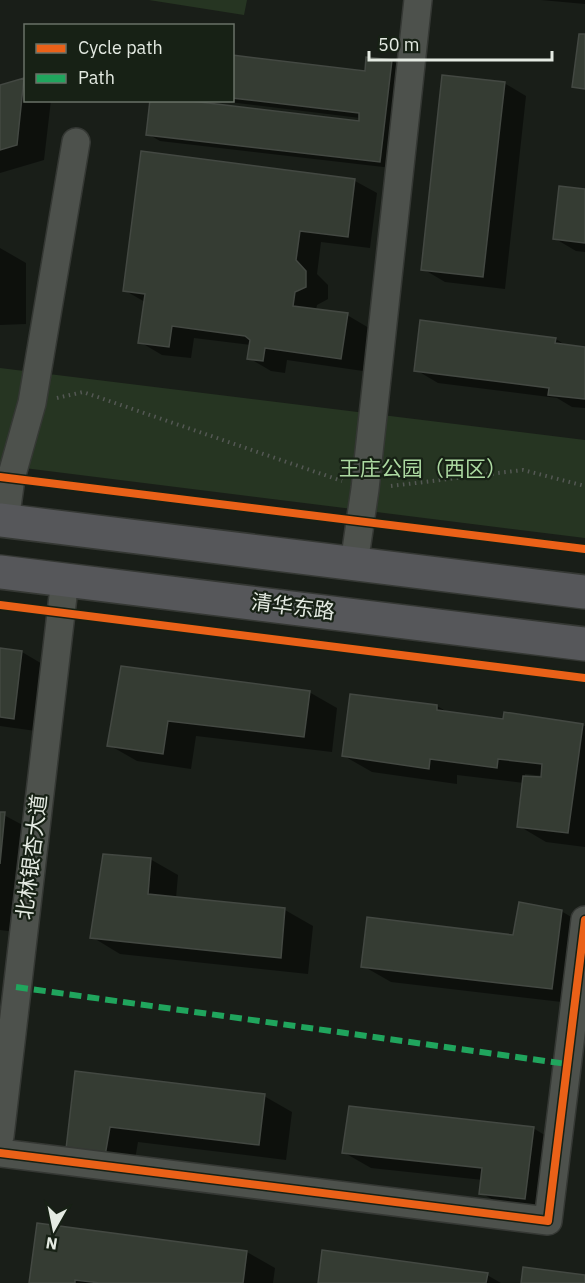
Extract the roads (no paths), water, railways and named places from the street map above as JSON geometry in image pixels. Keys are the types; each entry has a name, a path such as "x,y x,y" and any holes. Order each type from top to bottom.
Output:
{"main road":[{"path":"2,520 585,592"},
{"name":"清华东路","path":"0,572 585,644"}],"street":[{"path":"354,564 365,489 418,0"},
{"path":"2,520 32,403 76,142"},
{"name":"北林银杏大道","path":"0,1136 8,986 65,579"},
{"path":"0,1153 548,1221 585,920"}],"park label":[{"name":"王庄公园（西区）","path":"423,469"}]}
